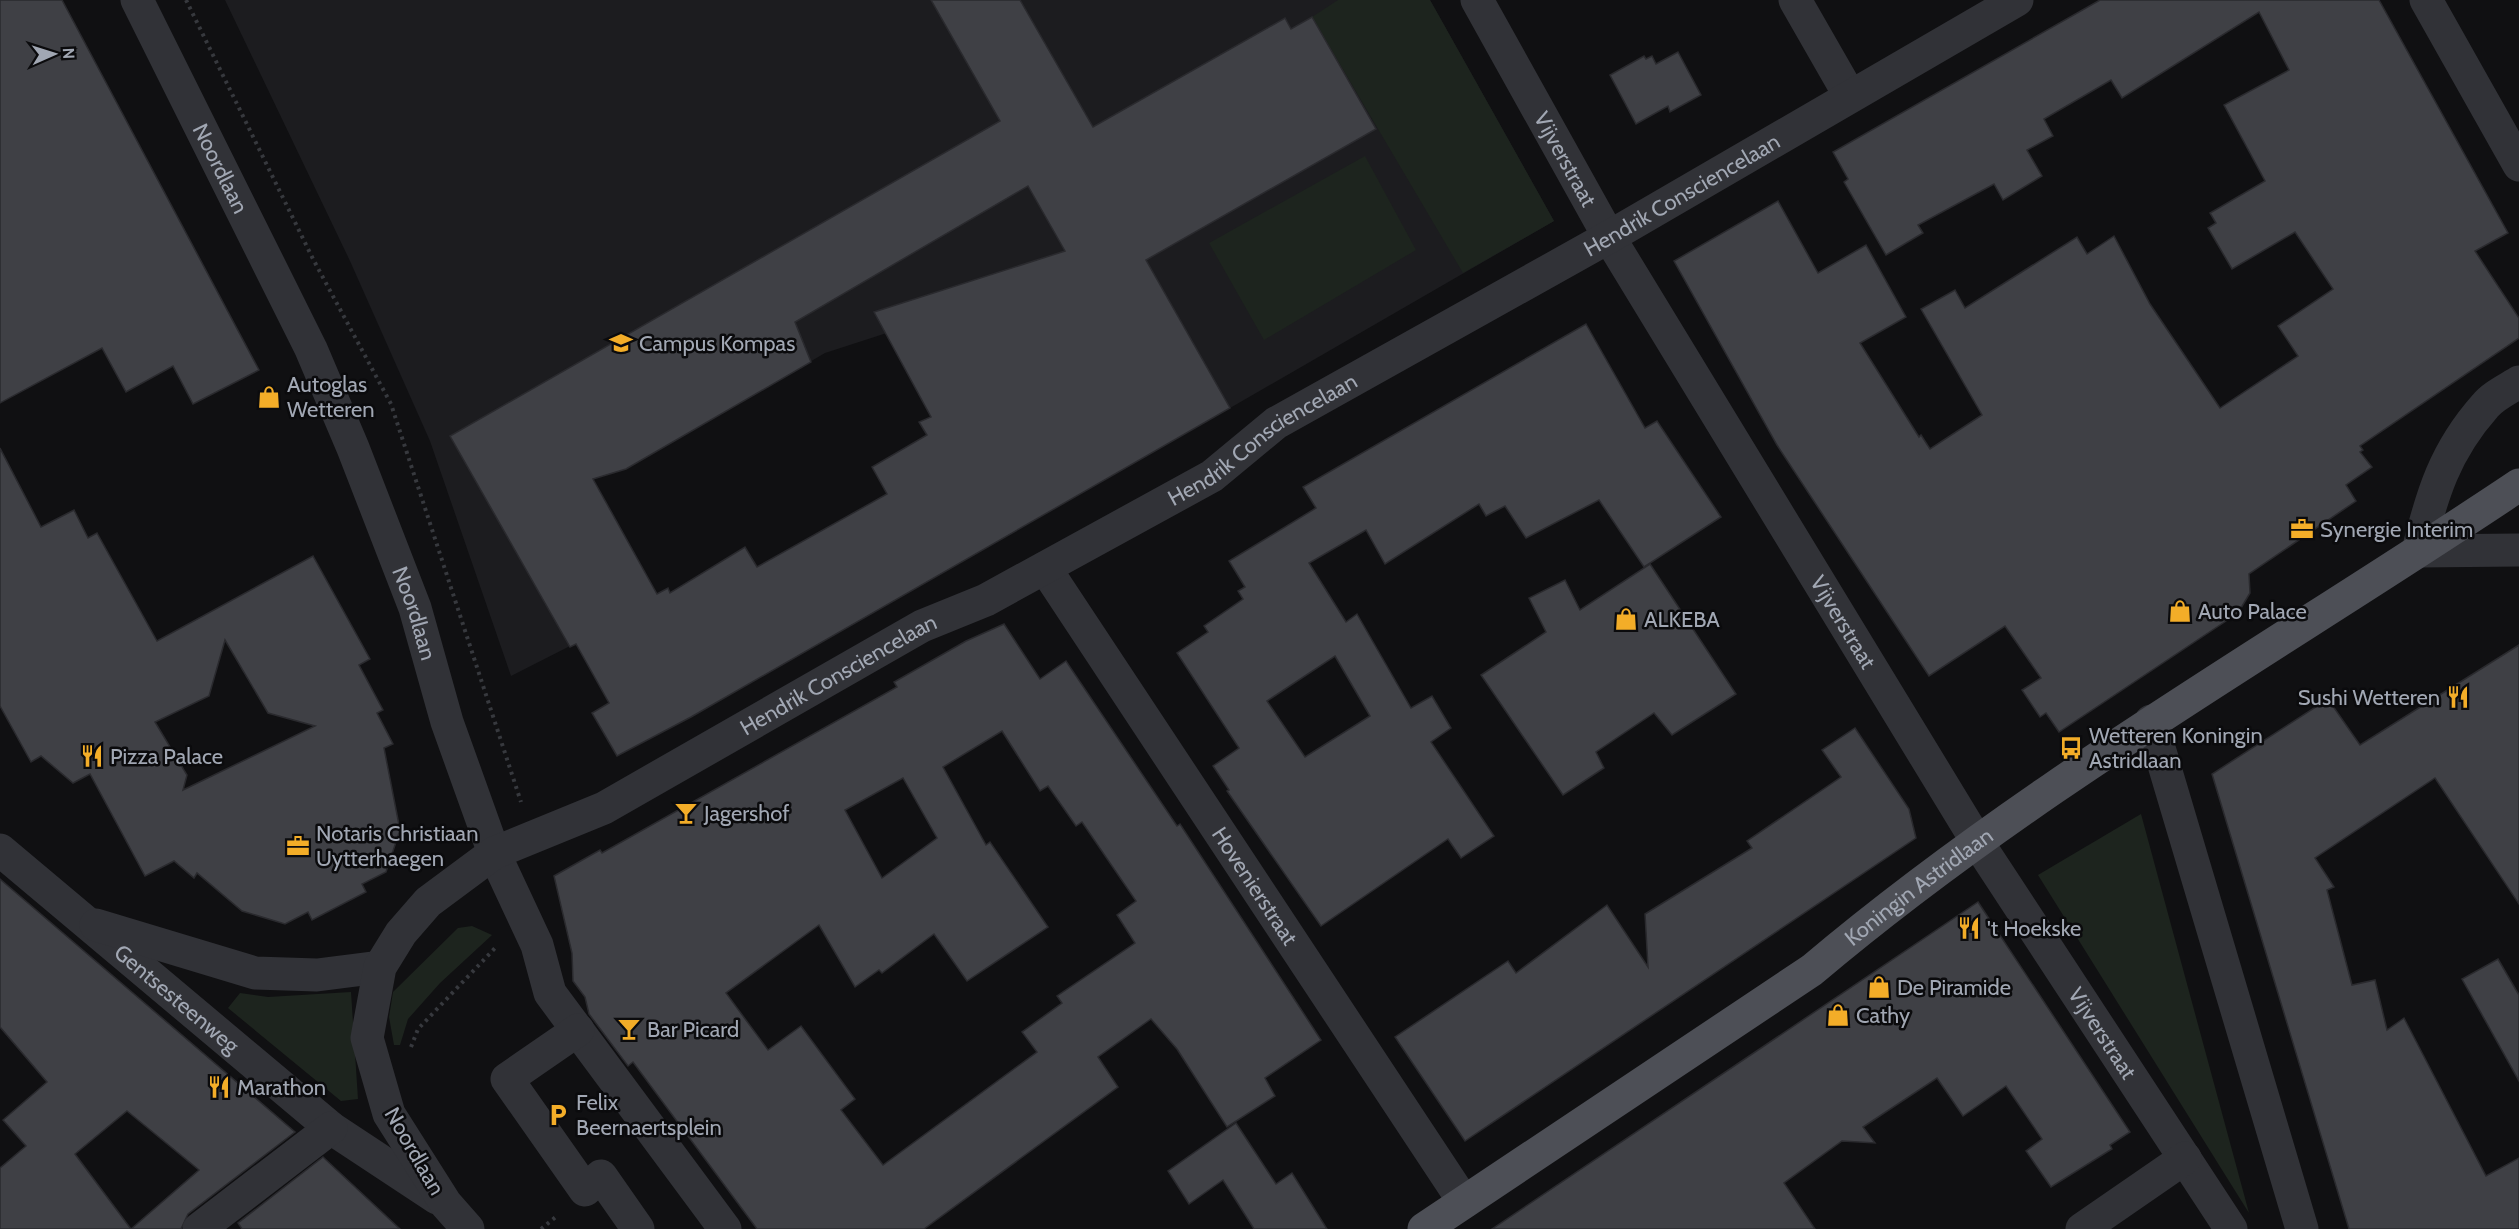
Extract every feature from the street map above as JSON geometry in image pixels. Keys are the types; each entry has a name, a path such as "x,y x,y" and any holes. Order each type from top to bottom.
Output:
{"main road":[{"name":"Koningin Astridlaan","path":"1424,1229 1812,970 1862,928 2151,721 2516,487"}],"street":[{"name":"Noordlaan","path":"137,0 311,349 353,448 415,608 447,723 494,854 428,902 401,933 380,967 367,1038 389,1114 446,1204"},
{"name":"Vijverstraat","path":"1477,0 1609,237 1978,843 2231,1229"},
{"path":"1796,0 1850,96"},
{"name":"Hendrik Consciencelaan","path":"494,854 604,808 922,626 986,600 1212,476 1276,423 1609,237 2017,0"},
{"path":"2426,0 2519,165"},
{"path":"2519,382 2486,404 2452,451 2432,494 2418,551 2519,550"},
{"name":"Hovenierstraat","path":"1045,568 1464,1202"},
{"path":"2151,721 2302,1229"},
{"name":"Gentsesteenweg","path":"0,850 331,1128 446,1204"},
{"path":"494,854 537,945 550,993 725,1229"},
{"name":"Gentsesteenweg","path":"82,921 255,973 317,975 380,967"},
{"path":"578,1030 507,1080 585,1190 601,1176 638,1229"},
{"path":"200,1229 331,1128"},
{"path":"2082,1229 2185,1158"},
{"path":"446,1204 468,1229"}],"path":[{"path":"408,1056 418,1029 524,919"},
{"path":"541,1229 564,1211"}],"shaded area":[{"name":"Campus Kompas","path":"225,0 1430,0 1554,221 1121,471 1105,418 1035,285 825,353 662,448 582,442 570,646 511,676 430,441 350,261"},
{"path":"1338,0 1430,0 1554,221 1463,273 1312,17"},
{"path":"1365,156 1416,250 1264,340 1209,243"},
{"path":"2141,814 2249,1213 2038,875"},
{"path":"472,926 492,935 440,983 408,1019 400,1045 394,1045 389,1017 393,992 458,928"},
{"path":"351,992 358,1099 341,1101 228,1008 240,993 268,997"}],"building":[{"path":"0,0 62,0 259,370 193,404 173,366 126,392 102,348 0,403"},
{"path":"931,0 1020,0 1093,127 1285,18 1291,29 1312,17 1376,129 1146,260 1230,408 691,717 617,756 592,713 609,703 576,644 570,647 450,436 1000,121","holes":["1028,186 1065,251 874,312 931,417 919,422 927,435 872,467 887,494 757,567 745,547 670,593 668,588 657,594 593,479 626,469 811,362 795,322"]},
{"path":"2100,0 2379,0 2508,233 2475,251 2519,318 2519,338 2360,446 2363,450 2360,452 2372,467 2346,485 2356,501 2249,574 2250,593 2238,613 2059,732 2046,713 2040,717 2022,690 2041,678 2005,626 1929,676 1777,445 1674,261 1778,201 1818,273 1866,245 1906,317 1860,343 1919,437 1921,435 1930,449 1982,415 1921,309 1955,290 1965,308 2077,237 2087,254 2114,236 2150,304 2220,408 2298,356 2278,326 2333,289 2295,232 2232,269 2208,228 2216,223 2210,213 2265,181 2224,105 2289,70 2259,12 2122,98 2111,80 2044,119 2053,136 2027,150 2042,176 2003,200 1994,184 1918,225 1923,233 1886,255 1844,182 1848,179 1833,152"},
{"path":"1678,52 1701,95 1670,112 1668,106 1636,124 1610,75 1644,56 1646,59 1652,56 1656,64"},
{"path":"1586,324 1645,428 1657,421 1721,517 1644,567 1599,500 1526,538 1505,506 1486,516 1479,504 1385,564 1366,530 1309,563 1346,622 1357,614 1411,708 1432,696 1451,728 1431,742 1494,836 1461,858 1448,839 1321,926 1227,791 1229,790 1213,766 1239,748 1177,653 1208,632 1204,626 1243,599 1238,591 1245,587 1229,561 1316,508 1303,487","holes":["1335,656 1370,716 1305,757 1267,701"]},
{"path":"0,448 41,527 74,510 88,538 97,533 157,641 313,556 370,659 359,665 383,710 377,713 393,744 384,748 400,830 386,872 362,884 366,892 312,920 308,912 285,924 242,911 197,873 194,878 174,861 145,876 90,774 73,783 41,756 31,762 0,706","holes":["225,640 268,713 315,726 183,790 187,775 155,722 209,696"]},
{"name":"ALKEBA","path":"1650,564 1736,694 1672,735 1654,713 1596,752 1604,768 1563,795 1481,675 1546,632 1529,598 1565,580 1580,610"},
{"path":"1004,624 1040,679 1066,661 1177,826 1180,824 1321,1040 1265,1078 1275,1096 1227,1127 1177,1049 1151,1019 1098,1057 1118,1087 924,1229 757,1229 633,1062 628,1066 589,1014 585,997 573,981 572,953 554,876 600,850 602,853 897,687 894,682 966,641","holes":["1002,731 1040,791 1048,786 1076,826 1082,822 1136,901 1117,915 1135,943 1057,996 1062,1003 1022,1032 1037,1052 883,1165 841,1110 855,1099 801,1026 768,1050 726,993 819,925 855,987 879,970 882,973 934,934 967,981 1048,927 990,842 986,845 943,767","903,778 937,838 882,878 845,810"]},
{"path":"2519,645 2519,904 2435,778 2315,858 2334,887 2327,890 2352,985 2375,980 2387,1030 2404,1018 2486,1176 2519,1158 2519,1229 2349,1229 2212,774 2328,699 2360,745"},
{"path":"1855,728 1909,809 1916,838 1465,1141 1395,1037 1508,961 1516,973 1607,905 1648,967 1645,914 1752,848 1747,841 1841,777 1822,750"},
{"path":"0,879 295,1132 188,1214 181,1229 131,1229 0,1229 0,1168 26,1146 3,1120 47,1082 0,1027","holes":["127,1111 199,1170 131,1229 75,1154"]},
{"path":"1978,902 2130,1132 2110,1145 2112,1149 2051,1187 2026,1151 2042,1139 2006,1086 1963,1116 1937,1078 1863,1127 1875,1143 1842,1141 1784,1183 1815,1229 1492,1229"},
{"path":"2498,959 2519,995 2519,1081 2462,979"},
{"path":"1236,1123 1276,1184 1292,1173 1327,1229 1254,1229 1223,1180 1189,1204 1168,1171"},
{"path":"323,1157 400,1229 242,1229 238,1223"}],"place":[{"name":"Campus Kompas","path":"621,343"},
{"name":"Autoglas Wetteren","path":"269,397"},
{"name":"Synergie Interim","path":"2302,529"},
{"name":"Auto Palace","path":"2180,611"},
{"name":"ALKEBA","path":"1626,619"},
{"name":"Sushi Wetteren","path":"2458,697"},
{"name":"Wetteren Koningin Astridlaan","path":"2071,748"},
{"name":"Pizza Palace","path":"92,756"},
{"name":"Jagershof","path":"686,813"},
{"name":"Notaris Christiaan Uytterhaegen","path":"298,846"},
{"name":"'t Hoekske","path":"1969,928"},
{"name":"De Piramide","path":"1879,987"},
{"name":"Cathy","path":"1838,1015"},
{"name":"Bar Picard","path":"629,1029"},
{"name":"Marathon","path":"219,1087"},
{"name":"Felix Beernaertsplein","path":"558,1115"}]}
